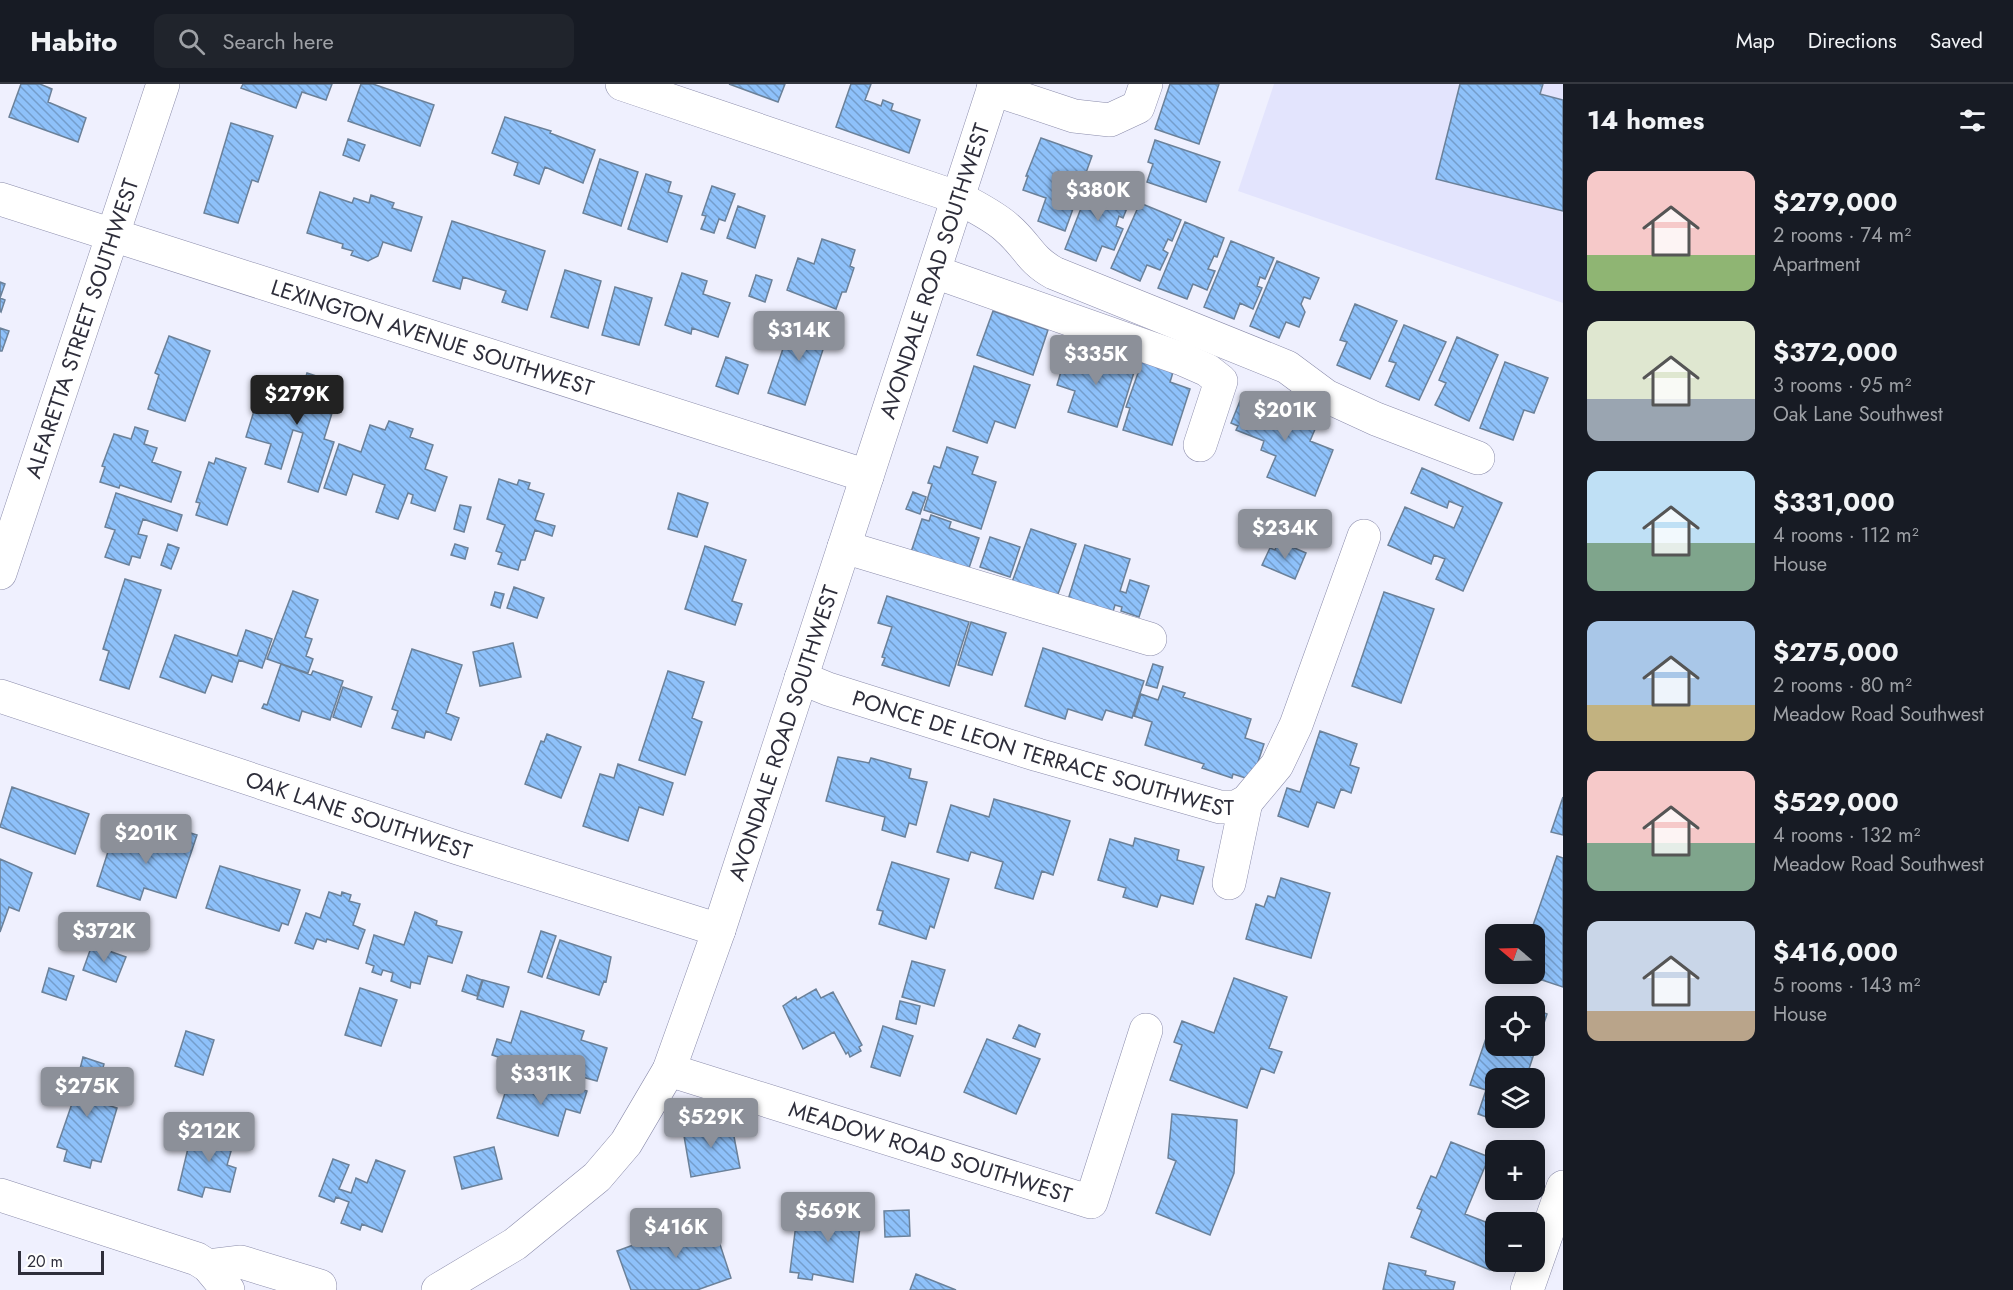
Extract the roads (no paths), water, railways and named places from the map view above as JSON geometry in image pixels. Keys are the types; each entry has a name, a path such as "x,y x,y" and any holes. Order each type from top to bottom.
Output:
{"street":[{"name":"ALFARETTA STREET SOUTHWEST","path":"0,573 163,84"},
{"path":"994,86 1074,116 1110,120 1138,107 1146,84"},
{"name":"AVONDALE ROAD SOUTHWEST","path":"438,1290 516,1244 597,1177 626,1143 669,1070 719,930 994,86"},
{"path":"640,87 959,198 1005,226 1024,243 1037,264 1054,273 1287,367 1326,396 1377,419 1478,458"},
{"name":"LEXINGTON AVENUE SOUTHWEST","path":"0,199 867,476"},
{"path":"935,272 1182,359 1207,370 1221,381 1200,445"},
{"name":"PONCE DE LEON TERRACE SOUTHWEST","path":"801,678 839,693 1038,755 1220,807 1236,807 1246,802 1277,765 1291,735 1364,536"},
{"path":"844,547 1150,639"},
{"name":"OAK LANE SOUTHWEST","path":"0,696 458,848 719,930"},
{"path":"1229,883 1246,802"},
{"name":"MEADOW ROAD SOUTHWEST","path":"669,1070 1091,1202 1146,1030"},
{"path":"1527,1290 1563,1187"},
{"path":"0,1195 177,1251 218,1278 241,1262 320,1286"}]}
